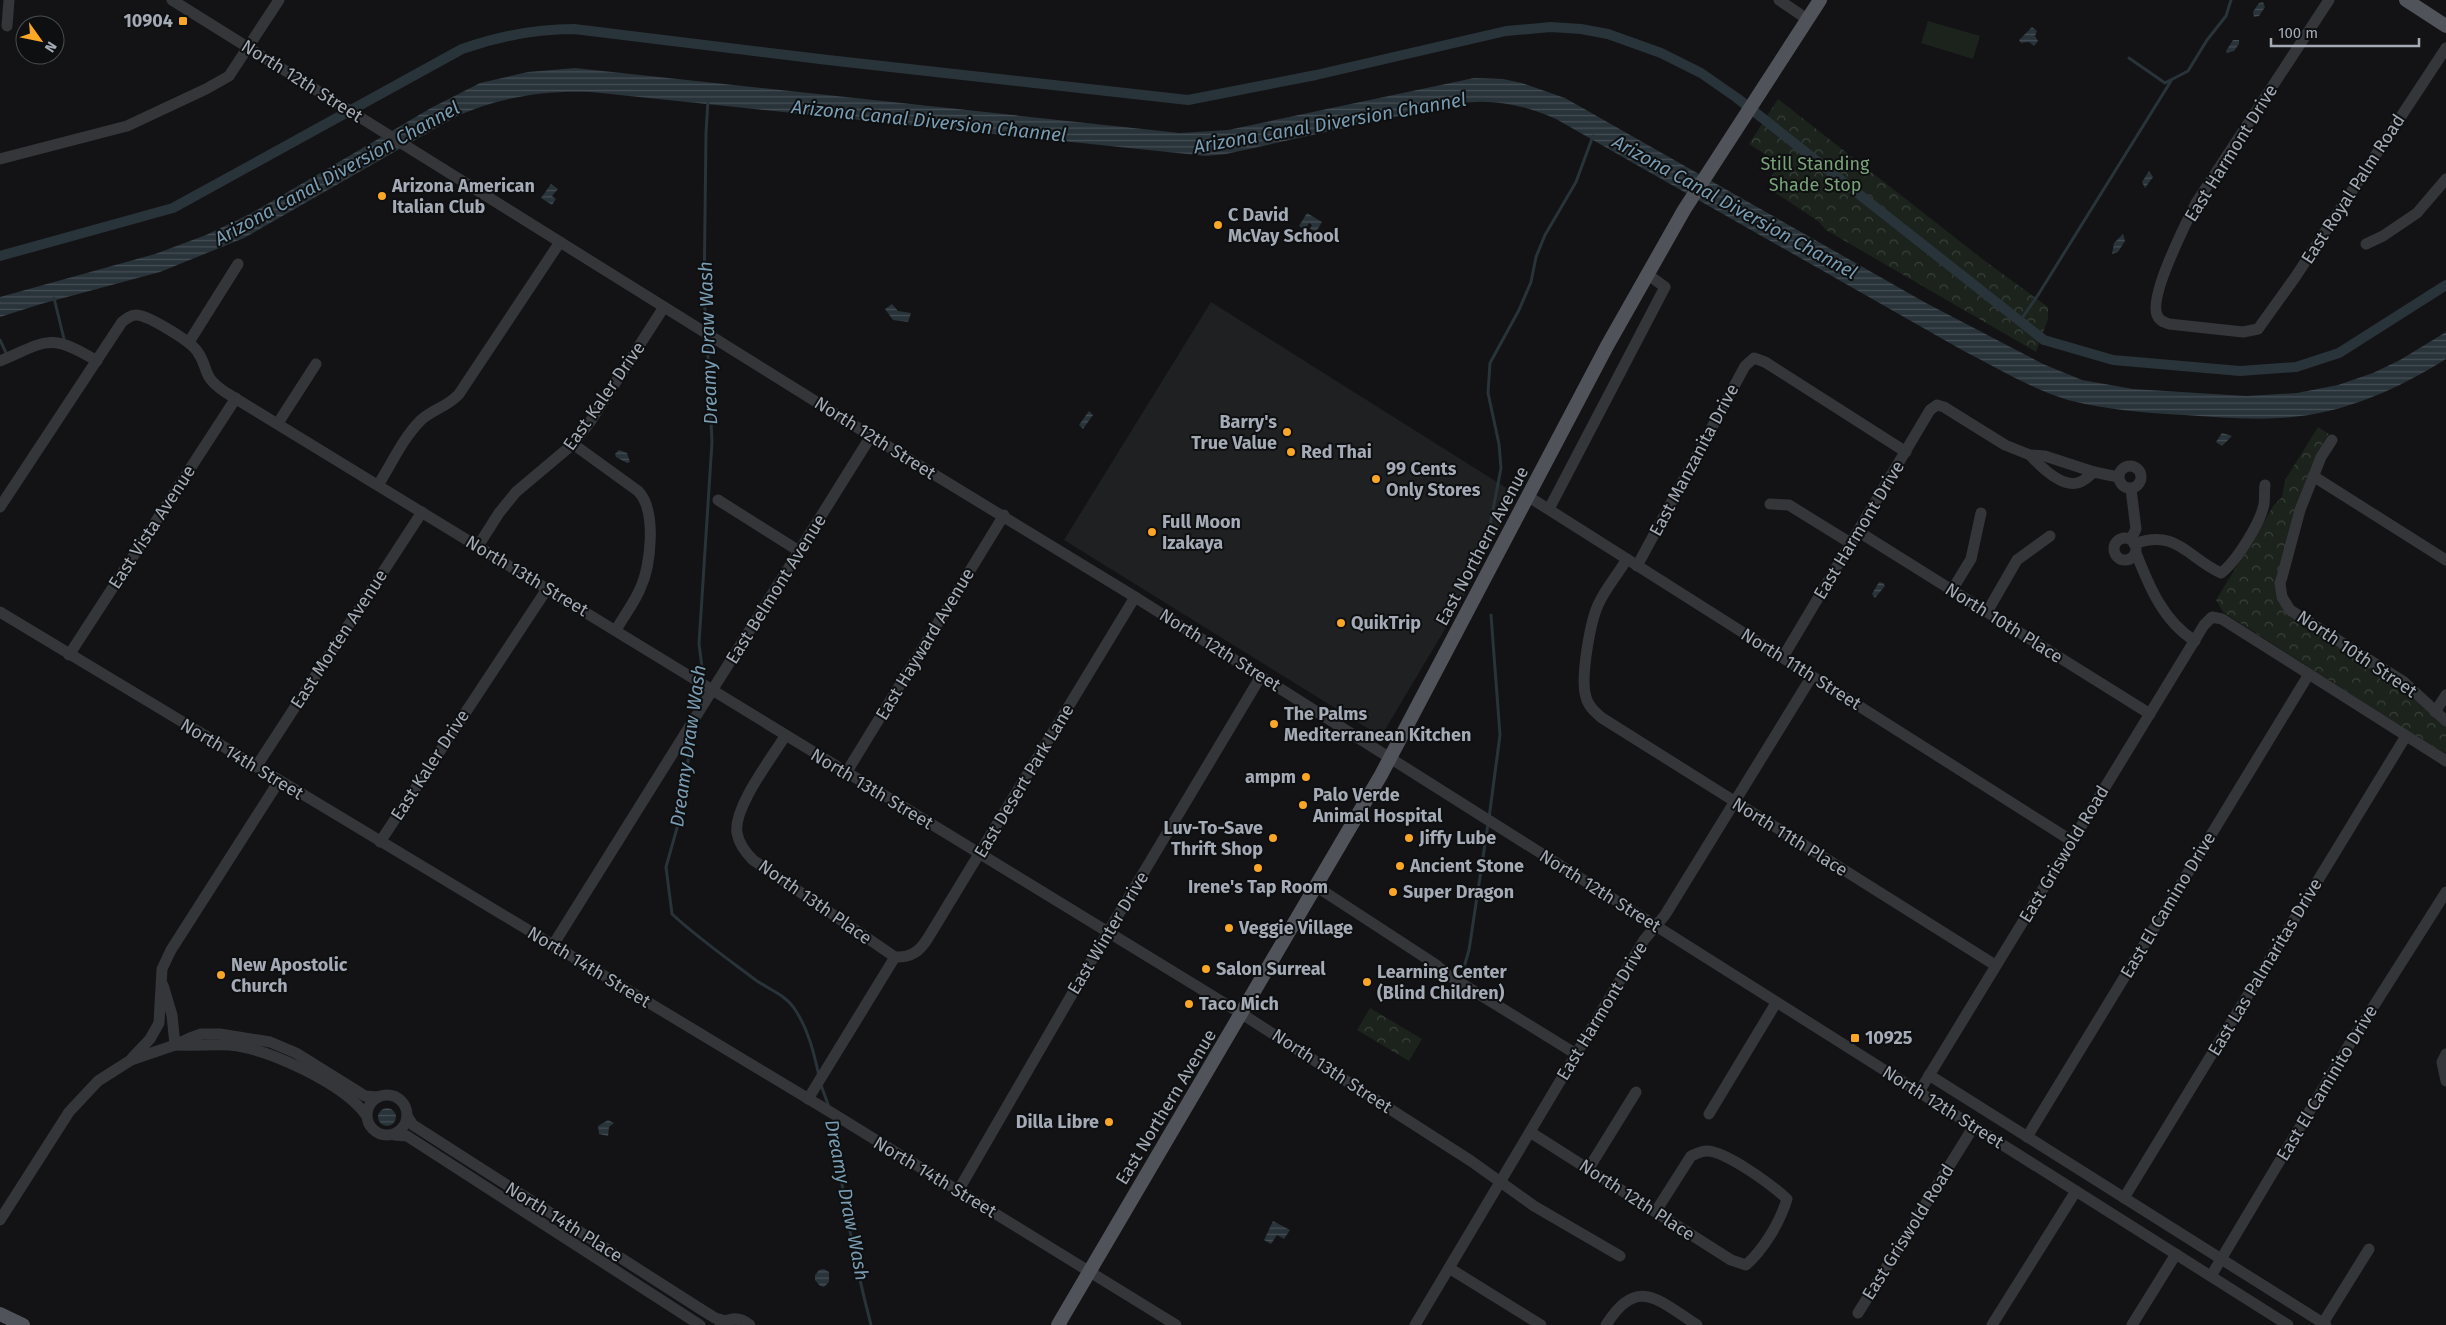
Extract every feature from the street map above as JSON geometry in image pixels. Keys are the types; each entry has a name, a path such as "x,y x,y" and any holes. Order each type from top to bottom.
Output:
{"main road":[{"name":"East Northern Avenue","path":"1058,1325 1317,887 1390,758 1647,274 1704,177 1820,0"},
{"path":"2406,0 2446,26"},
{"path":"0,1314 22,1325"}],"street":[{"path":"7,26 9,0"},
{"name":"North 12th Street","path":"172,0 871,436 1135,597 2288,1325"},
{"path":"0,159 126,126 206,89 228,76 279,0"},
{"path":"1779,0 1807,19"},
{"name":"East Harmont Drive","path":"2258,329 2243,332 2169,324 2161,321 2157,316 2157,303 2165,273 2181,233 2196,203 2329,0"},
{"name":"East Royal Palm Road","path":"2258,329 2296,276 2446,48"},
{"path":"2366,244 2383,236 2417,213 2446,179"},
{"path":"378,484 410,433 422,419 459,394 560,242"},
{"path":"188,342 238,264"},
{"path":"1550,509 1665,287 1647,274"},
{"name":"East Kaler Drive","path":"478,546 512,496 572,444 604,400 664,307"},
{"name":"North 13th Street","path":"96,361 122,322 136,315 143,316 188,342 198,351 211,382 236,398 1242,1014 1500,1181 1534,1206 1620,1256"},
{"path":"0,361 25,349 49,342 66,343 96,361 0,507"},
{"name":"East Manzanita Drive","path":"1638,566 1745,366 1754,358 1765,362 1906,452"},
{"path":"278,423 316,364"},
{"name":"East Vista Avenue","path":"68,655 236,398"},
{"name":"East Harmont Drive","path":"1783,657 1852,544 1930,410 1937,405 1944,407 2005,445 2030,455"},
{"name":"East Belmont Avenue","path":"553,946 871,436"},
{"name":"North 10th Street","path":"2332,440 2312,476 2300,510 2282,577 2282,597 2290,610 2404,682 2446,721"},
{"path":"572,444 647,495 650,517 646,573 640,590 616,630"},
{"path":"2030,455 2039,465 2068,483 2082,482 2094,472"},
{"path":"2030,455 2045,456 2094,472 2118,477"},
{"path":"2126,466 2133,466 2139,470 2141,476 2140,483 2131,488 2122,486 2118,477 2120,470 2126,466"},
{"path":"2312,476 2446,560"},
{"path":"2134,545 2151,539 2167,539 2176,542 2212,568 2222,572 2230,566 2260,518 2264,504 2264,485"},
{"path":"2131,488 2136,529 2134,545 2167,616 2182,632 2195,640"},
{"name":"North 11th Street","path":"1529,497 2072,841"},
{"path":"718,500 799,551"},
{"path":"1770,504 1789,505 1852,544"},
{"name":"East Morten Avenue","path":"256,767 422,512"},
{"path":"1952,590 1971,559 1982,513"},
{"name":"East Hayward Avenue","path":"846,773 1004,516"},
{"name":"North 10th Place","path":"1859,532 2150,714"},
{"path":"1987,612 2017,560 2050,536"},
{"name":"North 11th Place","path":"1627,559 1598,605 1593,620 1584,679 1585,696 1589,704 1602,718 1995,965"},
{"name":"East Kaler Drive","path":"380,842 547,588"},
{"name":"East Desert Park Lane","path":"808,1099 900,958 922,947 1135,597"},
{"name":"North 14th Street","path":"2,618 256,767 808,1099 1091,1271 1176,1325"},
{"name":"East Griswold Road","path":"1919,1092 2204,626 2212,618 2222,619 2309,674"},
{"path":"2309,674 2446,761"},
{"name":"East El Camino Drive","path":"2027,1137 2309,674"},
{"name":"East Winter Drive","path":"958,1191 1108,932 1261,676"},
{"name":"East Harmont Drive","path":"1415,1325 1644,940 1665,915 1812,676"},
{"path":"2436,712 2446,696"},
{"name":"North 13th Place","path":"786,736 741,810 737,832 741,844 753,860 900,958"},
{"name":"East Las Palmaritas Drive","path":"2124,1198 2406,736"},
{"path":"131,1060 150,1039 160,1023 160,979 162,969 171,950 279,781"},
{"path":"1317,887 1435,964 1448,975 1576,1054"},
{"name":"East El Caminito Drive","path":"2211,1276 2349,1045 2446,892"},
{"path":"0,1220 74,1106 98,1081 131,1060 175,1045 172,1016 160,979"},
{"path":"1709,1114 1776,1003"},
{"name":"North 14th Place","path":"175,1045 201,1034 232,1034 270,1042 305,1058 365,1096 395,1097 404,1104 407,1116 413,1125 436,1140 707,1314 723,1323 740,1319 750,1325"},
{"name":"North 14th Place","path":"175,1045 232,1045 266,1052 291,1063 323,1081 359,1105 366,1116 368,1124 376,1133 388,1136 407,1136 700,1325"},
{"path":"2446,1054 2442,1062 2446,1081"},
{"name":"North 12th Street","path":"1929,1075 2324,1324"},
{"path":"1589,1168 1636,1092"},
{"path":"366,1116 370,1104 378,1097"},
{"path":"394,1135 403,1127 407,1116"},
{"name":"East Griswold Road","path":"1858,1313 1974,1126"},
{"name":"North 12th Place","path":"1530,1132 1731,1260 1746,1265 1755,1257 1783,1212 1787,1199 1721,1154 1707,1151 1691,1156 1656,1211"},
{"path":"1992,1325 2076,1191"},
{"path":"2324,1324 2369,1249"},
{"path":"2132,1325 2176,1254"},
{"path":"1449,1268 1541,1325"},
{"path":"1606,1325 1617,1308 1625,1300 1636,1295 1651,1297 1660,1301 1697,1325"}],"shaded area":[{"path":"1211,302 1516,494 1461,602 1383,733 1372,731 1064,540"}],"green space":[{"path":"1928,21 1980,36 1973,59 1921,43"},
{"name":"Still Standing Shade Stop","path":"1778,99 1985,261 2048,307 2048,319 2036,352 1826,230 1818,221 1771,190 1772,176 1779,163 1749,144"},
{"path":"2318,427 2329,434 2318,453 2301,493 2290,535 2278,598 2401,685 2446,724 2446,755 2223,612 2216,600 2274,505 2282,497 2285,480"},
{"path":"1370,1008 1422,1039 1409,1061 1357,1030"}],"water":[{"path":"2263,2 2265,7 2259,16 2254,17 2253,12 2259,3"},
{"path":"2032,27 2037,31 2035,36 2038,41 2034,46 2029,42 2021,43 2019,40"},
{"path":"2233,40 2239,40 2239,44 2234,51 2227,53 2226,51"},
{"name":"Arizona Canal Diversion Channel","path":"575,68 1180,133 1228,130 1474,78 1503,79 1522,83 1565,98 1926,303 2043,364 2082,380 2133,389 2246,396 2297,393 2338,385 2373,373 2400,360 2446,332 2446,359 2387,391 2345,406 2302,416 2268,419 2155,413 2112,409 2068,400 2027,384 1962,350 1556,119 1531,109 1494,102 1454,104 1226,154 1206,156 591,92 557,92 523,96 473,109 457,116 244,238 160,272 0,317 0,297 155,254 206,235 250,214 431,108 480,83 528,72"},
{"path":"2149,171 2153,177 2145,188 2142,182"},
{"path":"551,184 558,189 552,196 556,199 552,205 541,198"},
{"path":"1307,213 1322,222 1316,232 1310,229 1312,225 1309,223 1305,230 1299,226"},
{"path":"2123,234 2125,241 2118,252 2112,254 2114,243"},
{"path":"892,304 898,311 911,313 908,322 893,320 885,309"},
{"path":"1089,411 1093,415 1083,429 1079,425"},
{"path":"2222,433 2232,436 2222,446 2216,442"},
{"path":"619,450 627,453 630,462 627,463 616,457 615,454"},
{"path":"1879,582 1885,586 1875,598 1872,594"},
{"path":"383,1108 391,1108 396,1113 394,1124 383,1126 378,1121 378,1113"},
{"path":"608,1120 614,1123 609,1127 608,1136 599,1134 598,1126"},
{"path":"1273,1221 1290,1230 1284,1239 1277,1235 1271,1244 1264,1240"},
{"path":"824,1269 829,1272 829,1282 824,1287 820,1286 815,1280 815,1275 819,1270"}],"waterway":[{"path":"2129,58 2165,83 2188,71 2207,40 2226,16 2231,0"},
{"path":"0,256 173,208 462,49 489,40 531,32 574,29 828,60 1188,100 1316,75 1506,31 1551,27 1581,29 1608,34 1661,53 1701,73 1737,98 2044,340 2113,360 2240,371 2296,367 2339,353 2446,285"},
{"path":"2020,321 2171,81"},
{"name":"Dreamy Draw Wash","path":"707,331 704,299 708,100"},
{"path":"1487,541 1501,468 1499,444 1488,393 1490,363 1519,310 1531,282 1536,257 1545,235 1576,182 1593,136"},
{"path":"54,298 65,343"},
{"name":"Dreamy Draw Wash","path":"700,680 702,667 699,644 712,442 707,337"},
{"path":"0,340 7,355"},
{"path":"1489,818 1500,735 1491,615"},
{"name":"Dreamy Draw Wash","path":"697,707 699,686"},
{"name":"Dreamy Draw Wash","path":"693,728 679,821 666,867 672,914 714,949 790,1003 807,1032 819,1076"},
{"path":"1462,974 1469,950 1488,824"},
{"name":"Dreamy Draw Wash","path":"821,1085 829,1107"},
{"name":"Dreamy Draw Wash","path":"834,1120 838,1134 841,1176 848,1219 858,1273 871,1325"}],"place":[{"name":"10904","path":"183,21"},
{"name":"Arizona American Italian Club","path":"382,196"},
{"name":"C David McVay School","path":"1218,225"},
{"name":"Barry's True Value","path":"1287,432"},
{"name":"Red Thai","path":"1291,452"},
{"name":"99 Cents Only Stores","path":"1376,479"},
{"name":"Full Moon Izakaya","path":"1152,532"},
{"name":"QuikTrip","path":"1341,623"},
{"name":"The Palms Mediterranean Kitchen","path":"1274,724"},
{"name":"ampm","path":"1306,777"},
{"name":"Palo Verde Animal Hospital","path":"1303,805"},
{"name":"Luv-To-Save Thrift Shop","path":"1273,838"},
{"name":"Jiffy Lube","path":"1409,838"},
{"name":"Ancient Stone","path":"1400,866"},
{"name":"Irene's Tap Room","path":"1258,868"},
{"name":"Super Dragon","path":"1393,892"},
{"name":"Veggie Village","path":"1229,928"},
{"name":"Salon Surreal","path":"1206,969"},
{"name":"New Apostolic Church","path":"221,975"},
{"name":"Learning Center (Blind Children)","path":"1367,982"},
{"name":"Taco Mich","path":"1189,1004"},
{"name":"10925","path":"1855,1038"},
{"name":"Dilla Libre","path":"1109,1122"}]}
